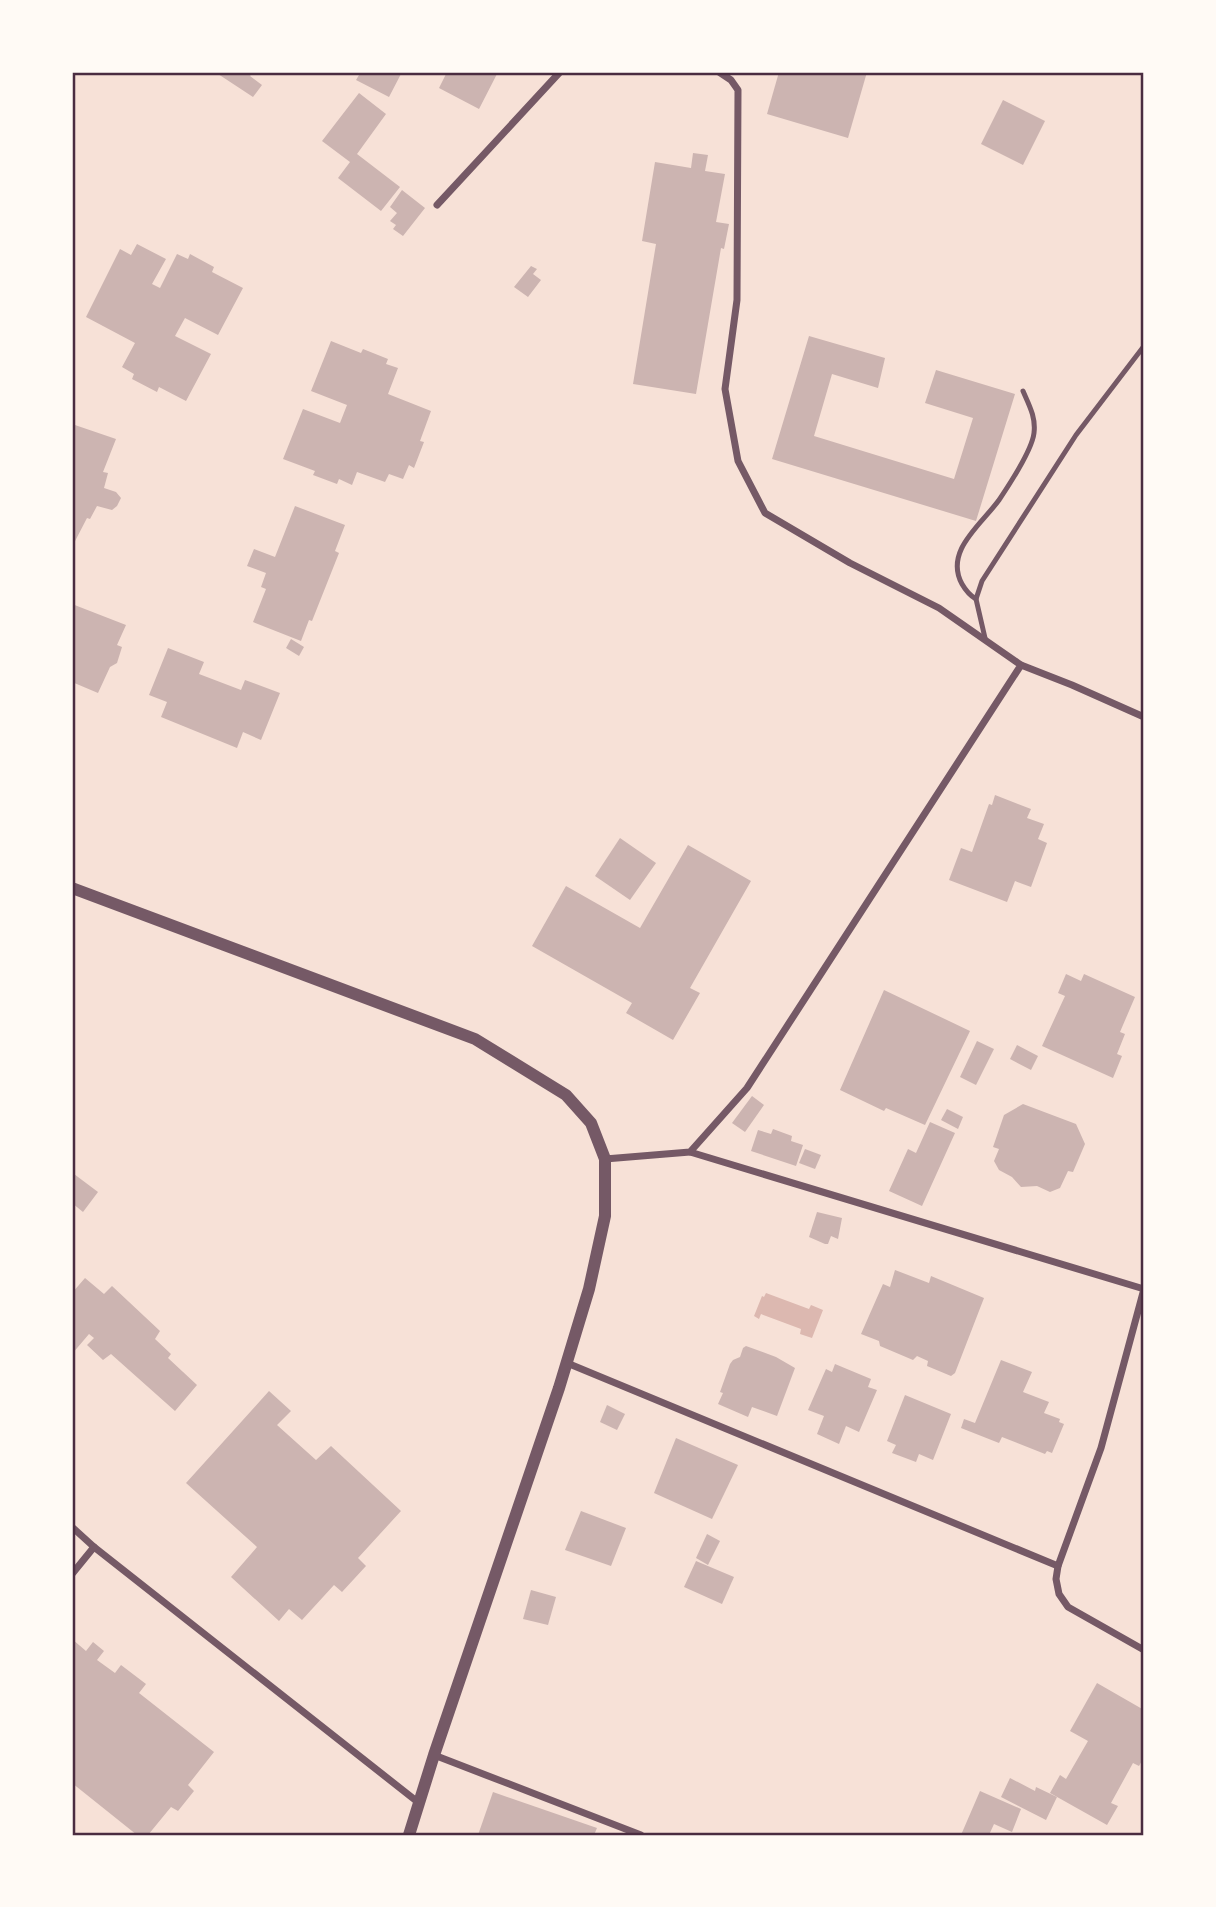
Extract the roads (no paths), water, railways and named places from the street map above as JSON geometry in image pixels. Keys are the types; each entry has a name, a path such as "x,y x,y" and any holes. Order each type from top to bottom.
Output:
{"street":[{"path":"437,205 560,72"},
{"path":"719,72 731,80 738,90 737,300 724,389 738,461 765,513 850,563 939,608 1021,665 1144,716"},
{"path":"690,1152 747,1088 1021,665"},
{"path":"72,888 475,1039 566,1095 591,1123 605,1159 605,1216 589,1289 567,1363 434,1755 419,1803 413,1834"},
{"path":"605,1159 690,1152 1144,1289 1101,1448 1058,1566 1056,1580 1059,1594 1068,1608 1144,1650"},
{"path":"567,1363 1058,1566"},
{"path":"72,1527 419,1803"},
{"path":"72,1574 94,1547"},
{"path":"434,1755 640,1835"}],"lane":[{"path":"985,638 976,599 982,581 1076,435 1144,346"},
{"path":"976,599 968,595 958,576 956,560 964,542 999,500 1034,436 1034,419 1023,391"}]}
